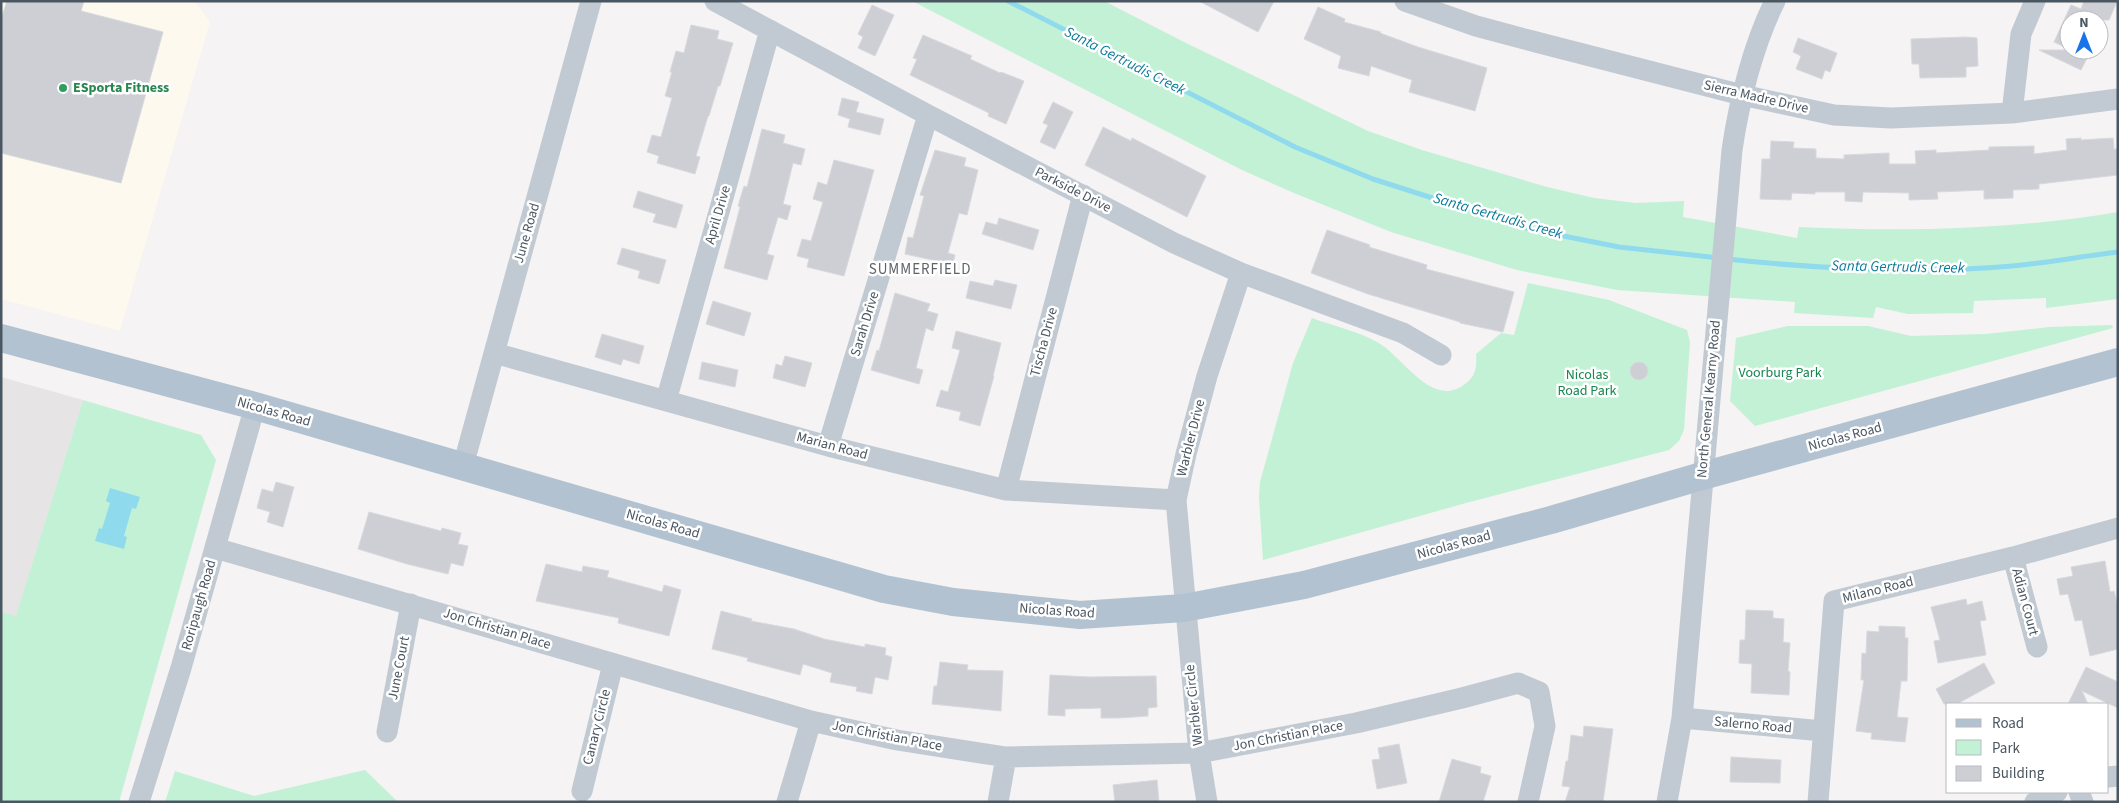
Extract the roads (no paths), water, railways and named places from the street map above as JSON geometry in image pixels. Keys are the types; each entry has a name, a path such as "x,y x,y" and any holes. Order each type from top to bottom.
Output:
{"main road":[{"name":"Nicolas Road","path":"1,338 256,406 884,589 953,602 1080,615 1184,608 1304,586 1551,520 1702,476 2118,362"}],"street":[{"name":"June Road","path":"463,466 590,1"},
{"name":"Parkside Drive","path":"715,1 928,115 1174,243 1241,273 1403,333 1442,355"},
{"name":"Sierra Madre Drive","path":"1405,1 1476,26 1742,95 1834,115 1891,118 2012,113 2118,99"},
{"name":"North General Kearny Road","path":"1667,802 1682,718 1732,150 1742,95 1775,1"},
{"path":"2012,113 2021,34 2035,1"},
{"name":"April Drive","path":"666,400 770,30"},
{"name":"Sarah Drive","path":"828,446 928,115"},
{"name":"Tischa Drive","path":"1006,490 1082,195"},
{"name":"Warbler Drive","path":"1184,608 1176,500 1207,376 1241,273"},
{"name":"Marian Road","path":"494,353 828,446 1006,490 1176,500"},
{"name":"Roripaugh Road","path":"139,802 181,668 256,406"},
{"name":"Milano Road","path":"1818,802 1834,601 2013,557 2118,528"},
{"name":"Jon Christian Place","path":"215,548 811,721 897,740 1006,757 1199,753 1356,723 1518,683 1539,692 1544,726 1528,802"},
{"name":"Adian Court","path":"2013,557 2037,647"},
{"name":"June Court","path":"387,732 411,604"},
{"name":"Warbler Circle","path":"1184,608 1199,753 1207,802"},
{"name":"Canary Circle","path":"582,791 613,664"},
{"name":"Salerno Road","path":"1682,718 1823,731"},
{"path":"787,802 811,721"},
{"path":"998,802 1006,757"},
{"path":"2035,802 2055,793"}],"water":[{"path":"110,488 140,497 136,509 132,508 124,536 127,537 124,549 95,541 99,528 102,529 110,503 106,501"}],"waterway":[{"name":"Santa Gertrudis Creek","path":"1008,1 1295,147 1373,179 1533,230 1619,247 1719,258"},
{"name":"Santa Gertrudis Creek","path":"1727,259 1834,268 1941,270 2025,265 2118,252"}],"place":[{"name":"ESporta Fitness","path":"63,88"}],"district":[{"name":"SUMMERFIELD","path":"920,269"}],"park label":[{"name":"Voorburg Park","path":"1780,373"},
{"name":"Nicolas Road Park","path":"1587,384"}]}
